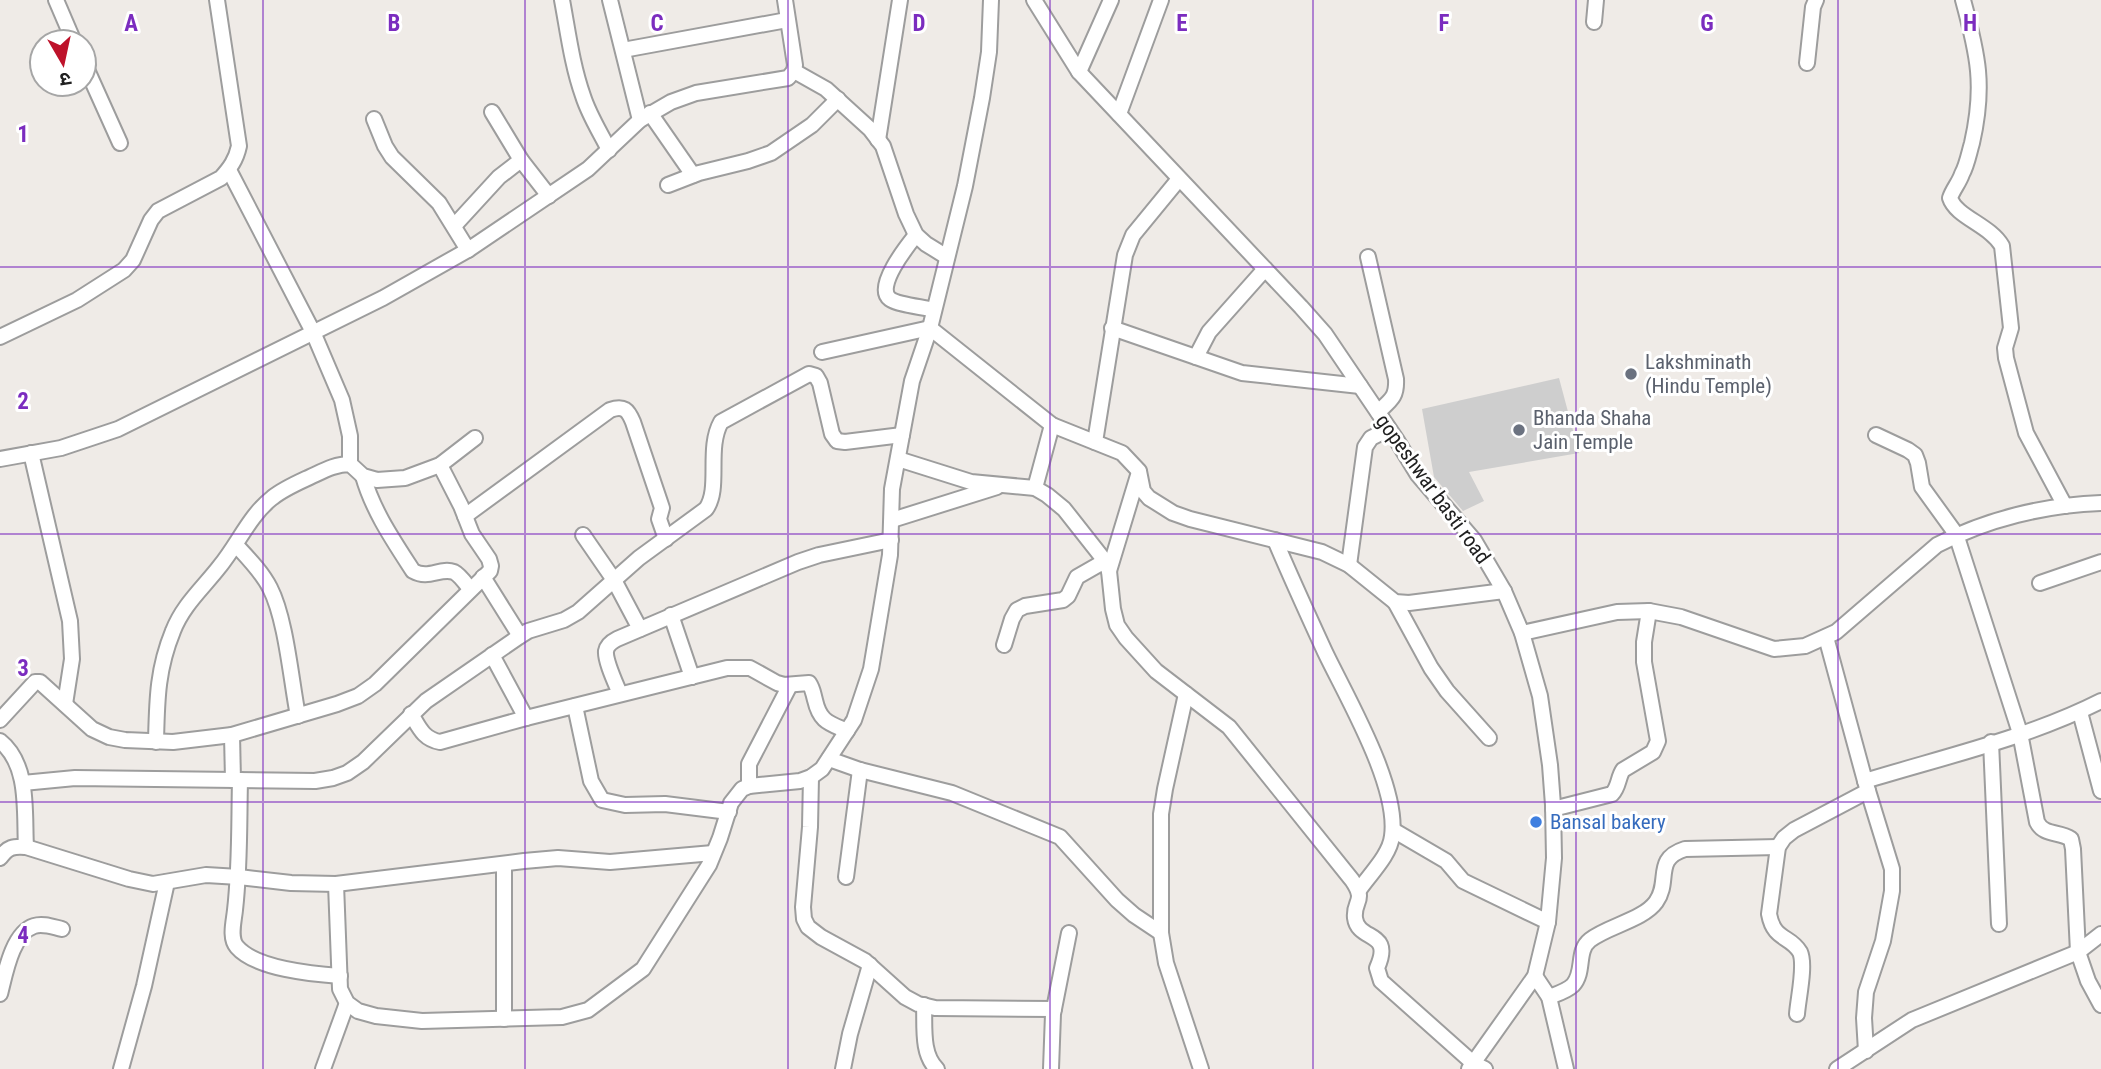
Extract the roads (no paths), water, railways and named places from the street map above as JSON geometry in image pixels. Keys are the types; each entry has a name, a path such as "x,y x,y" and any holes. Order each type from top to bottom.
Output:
{"street":[{"path":"55,0 68,28"},
{"path":"0,337 77,300 124,270 133,260 150,220 158,211 221,178 229,170 239,146 217,0"},
{"path":"562,0 583,98 610,150"},
{"path":"610,0 645,117 693,175"},
{"path":"0,459 74,444 118,429 383,298 468,250 550,196 589,169 645,117 671,102 696,93 788,78 795,65 785,0"},
{"path":"878,140 900,0"},
{"path":"336,884 340,989 347,1003 358,1011 376,1016 422,1021 562,1017 576,1014 588,1010 643,969 709,865 729,812 742,789 800,781 822,769 848,732 871,669 890,555 892,489 912,381 930,328 965,186 989,52 991,0"},
{"name":"gopeshwar basti road","path":"1034,0 1079,72 1325,334 1418,475 1474,540 1504,591 1522,633 1540,696 1550,765 1554,858 1548,922 1535,976 1476,1067"},
{"path":"1079,72 1111,0"},
{"path":"1119,114 1161,0"},
{"path":"1594,22 1596,0"},
{"path":"1807,63 1816,0"},
{"path":"1963,0 1975,45 1980,97 1970,150 1950,198 1957,211 1980,224 2002,246 2011,328 2005,348 2006,358 2026,433 2065,506"},
{"path":"623,50 787,20"},
{"path":"794,71 826,89 878,140 916,234 947,257"},
{"path":"98,94 120,143"},
{"path":"668,185 693,175 771,153 812,125 838,99"},
{"path":"492,112 521,159 550,196"},
{"path":"374,119 392,157 439,203 468,250"},
{"path":"454,226 499,177 521,159"},
{"path":"229,170 313,332 342,400 351,436 350,464 363,476 377,480 405,478 440,465 475,438"},
{"path":"1095,442 1125,255 1133,235 1179,179"},
{"path":"916,234 894,265 886,293 889,298 898,302 934,310"},
{"path":"1368,257 1396,379 1396,390 1392,399 1378,412"},
{"path":"1196,357 1209,332 1265,270"},
{"path":"822,352 930,328"},
{"path":"930,328 1052,425 1122,453 1139,471 1143,491 1173,513 1322,552 1349,565 1395,602 1431,668 1447,691 1489,738"},
{"path":"1112,328 1242,373 1360,386"},
{"path":"23,783 75,778 315,780 347,773 363,762 426,701 528,631 564,620 578,612 614,580 706,509 712,499 714,433 720,422 809,374 816,376 820,383 832,434 837,440 845,442 902,435"},
{"path":"465,516 610,410 618,407 629,412 633,422 662,508 659,519 666,539"},
{"path":"1035,488 1052,425"},
{"path":"1349,565 1365,447 1371,438 1389,429"},
{"path":"1876,435 1915,455 1922,487 1956,534 2020,733 2037,822 2047,833 2062,834 2071,839 2078,952 2088,981 2101,1005"},
{"path":"31,453 69,621 72,659 65,704"},
{"path":"898,459 971,482 1035,488 1064,509 1107,566 1117,625 1156,671 1229,727 1359,890 1360,900 1355,918 1360,928 1381,946 1383,954 1377,968 1381,981 1476,1067"},
{"path":"156,742 157,684 173,630 185,607 236,545 256,514 271,499 332,467 350,464"},
{"path":"0,720 35,682 40,682 92,729 109,737 173,743 232,734 358,696 375,684 490,571 492,566 472,534 440,465"},
{"path":"1107,566 1139,471"},
{"path":"363,476 383,525 413,571 427,576 450,571 456,573 470,589"},
{"path":"891,520 1005,484"},
{"path":"1522,633 1617,611 1649,611 1681,617 1774,649 1805,646 1836,632 1937,545 1956,534 2042,509 2101,503"},
{"path":"583,535 614,580 640,629"},
{"path":"620,694 606,656 609,643 798,562 891,540"},
{"path":"1275,540 1309,618 1378,761 1391,803 1392,839 1359,890"},
{"path":"236,545 256,567 270,589 283,632 298,716"},
{"path":"2040,583 2101,562"},
{"path":"1004,645 1017,610 1025,606 1063,600 1068,596 1077,576 1107,566"},
{"path":"483,577 520,636"},
{"path":"1395,602 1409,603 1504,591"},
{"path":"1553,810 1612,794 1617,789 1623,770 1657,747 1658,733 1644,662 1649,611"},
{"path":"671,615 692,677"},
{"path":"1826,637 1892,869 1892,891 1883,941 1866,992 1866,1051"},
{"path":"492,655 526,718"},
{"path":"411,713 430,741 440,742 620,694 740,667 750,668 777,683 809,683 821,716 826,722 848,732"},
{"path":"749,786 749,764 789,685"},
{"path":"1186,694 1161,814 1161,933 1166,963 1201,1069"},
{"path":"1797,1014 1803,961 1799,950 1771,925 1769,914 1778,848 1784,838 1867,786 2080,712 2101,701"},
{"path":"575,706 591,782 603,800 625,805 665,804 729,812"},
{"path":"2080,712 2101,791"},
{"path":"232,734 239,877 233,935 235,945 265,963 304,973 340,976"},
{"path":"0,741 10,749 23,783 26,847"},
{"path":"1991,742 1999,924"},
{"path":"829,759 860,771 952,793 1060,837 1117,900 1161,933"},
{"path":"846,877 860,771"},
{"path":"811,777 803,907 808,927 870,965 905,997 924,1005 935,1008 1054,1009"},
{"path":"1393,830 1446,861 1463,881 1548,922"},
{"path":"0,858 6,850 14,846 26,847 153,884 206,875 291,883 336,884 558,858 610,862 713,853"},
{"path":"1549,997 1574,984 1582,950 1591,939 1650,909 1658,900 1667,858 1673,852 1685,849 1778,848"},
{"path":"503,863 504,1019"},
{"path":"121,1069 144,986 167,882"},
{"path":"0,994 2,977 26,930 44,925 62,929"},
{"path":"1051,1069 1054,1009 1069,933"},
{"path":"1838,1069 1912,1020 2078,952 2101,934"},
{"path":"843,1069 870,965"},
{"path":"1535,976 1549,997 1566,1069"},
{"path":"323,1069 347,1003"},
{"path":"924,1005 926,1054 937,1069"}],"place":[{"name":"Lakshminath (Hindu Temple)","path":"1631,374"},
{"name":"Bhanda Shaha Jain Temple","path":"1519,430"},
{"name":"Bansal bakery","path":"1536,822"}]}
